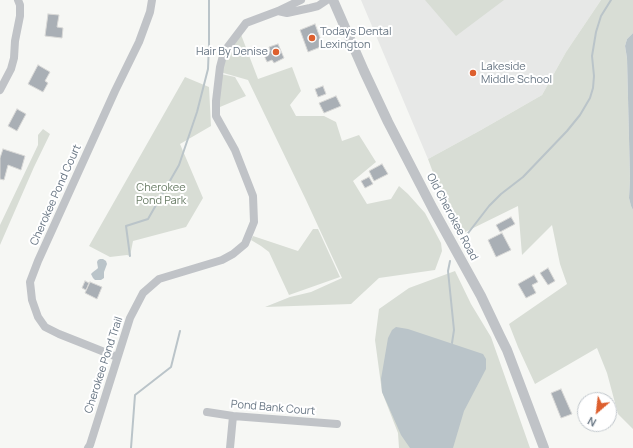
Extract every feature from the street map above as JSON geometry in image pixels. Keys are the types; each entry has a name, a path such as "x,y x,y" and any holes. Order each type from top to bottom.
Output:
{"street":[{"path":"0,90 11,69 14,58 15,41 20,16 20,5 18,0"},
{"name":"Cherokee Pond Court","path":"117,358 45,327 38,317 32,300 30,282 44,247 138,42 150,12 152,0"},
{"name":"Cherokee Pond Trail","path":"88,448 130,318 143,293 159,279 222,260 233,254 245,244 254,222 253,196 235,150 216,116 216,101 220,67 224,52 246,24 301,0"},
{"name":"Cherokee Pond Trail","path":"278,11 287,13 310,8 318,6 327,0"},
{"name":"Old Cherokee Road","path":"332,0 388,122 433,209 481,296 507,350 544,448"},
{"name":"Pond Bank Court","path":"207,412 234,416 336,424"},
{"path":"230,448 234,416"}],"shaded area":[{"name":"Lakeside Middle School","path":"361,0 601,0 566,52 542,95 428,159"},
{"path":"633,33 633,210 629,198 630,179 627,58 625,46 627,39"},
{"path":"100,259 106,261 107,264 104,272 104,278 101,280 95,280 91,274 98,268 97,262"},
{"path":"396,327 408,329 483,354 486,359 486,369 464,411 453,448 410,448 401,435 382,392 381,379 388,338 392,330"}],"green space":[{"path":"425,0 504,0 456,36"},
{"path":"601,0 633,0 633,33 627,39 625,46 627,58 630,179 629,198 633,210 633,429 618,414 617,392 612,392 607,373 597,348 535,384 518,347 509,324 567,284 560,264 552,225 522,255 518,206 459,235 444,202 428,159 542,95 566,52"},
{"path":"240,32 258,79 292,67 301,91 290,105 296,116 324,116 336,122 342,141 359,135 376,162 353,181 367,204 391,199 399,186 425,213 441,243 442,251 435,270 379,278 351,304 265,307 290,297 311,292 342,278 248,80 220,72 220,67"},
{"path":"221,74 235,77 246,96 220,107"},
{"name":"Cherokee Pond Park","path":"185,77 209,87 211,126 180,144 203,198 186,227 133,241 130,256 110,257 89,246"},
{"path":"43,129 50,134 0,245 0,225 38,145 38,135"},
{"path":"313,229 318,229 340,277 289,295 269,252 251,240 253,236 298,251"},
{"path":"455,271 471,304 491,337 530,448 399,448 398,433 382,392 375,340 379,309 409,288"}],"building":[{"path":"48,14 59,15 57,27 63,28 62,38 45,36"},
{"name":"Todays Dental Lexington","path":"315,24 323,46 308,52 300,30"},
{"path":"278,44 284,58 274,63 272,60 267,62 263,53 270,51 269,47"},
{"path":"38,65 50,72 45,81 48,83 43,92 28,84"},
{"path":"323,86 326,94 318,97 315,89"},
{"path":"336,96 341,106 324,113 319,103"},
{"path":"17,109 26,114 17,131 8,126"},
{"path":"3,149 25,156 21,170 8,165 4,180 0,179 0,158"},
{"path":"382,164 388,174 374,181 369,171"},
{"path":"369,177 373,184 365,188 361,181"},
{"path":"511,217 515,224 500,232 496,225"},
{"path":"502,233 511,250 496,257 488,240"},
{"path":"548,268 555,281 548,285 540,273"},
{"path":"534,275 538,282 532,285 536,293 526,298 518,284"},
{"path":"85,281 89,283 86,290 82,288"},
{"path":"90,282 102,287 97,299 85,293"},
{"path":"561,389 572,414 561,418 551,393"}],"waterway":[{"path":"130,256 126,226 148,219 179,165 197,112 208,69 209,0"},
{"path":"462,241 489,206 501,194 523,177 567,131 580,115 590,98 593,88 594,76 592,56 596,32 601,16 611,0"},
{"path":"450,261 448,271 454,330 452,343"},
{"path":"131,448 135,395 171,367 180,331"}],"place":[{"name":"Todays Dental Lexington","path":"312,38"},
{"name":"Hair By Denise","path":"276,52"},
{"name":"Lakeside Middle School","path":"473,73"}]}
